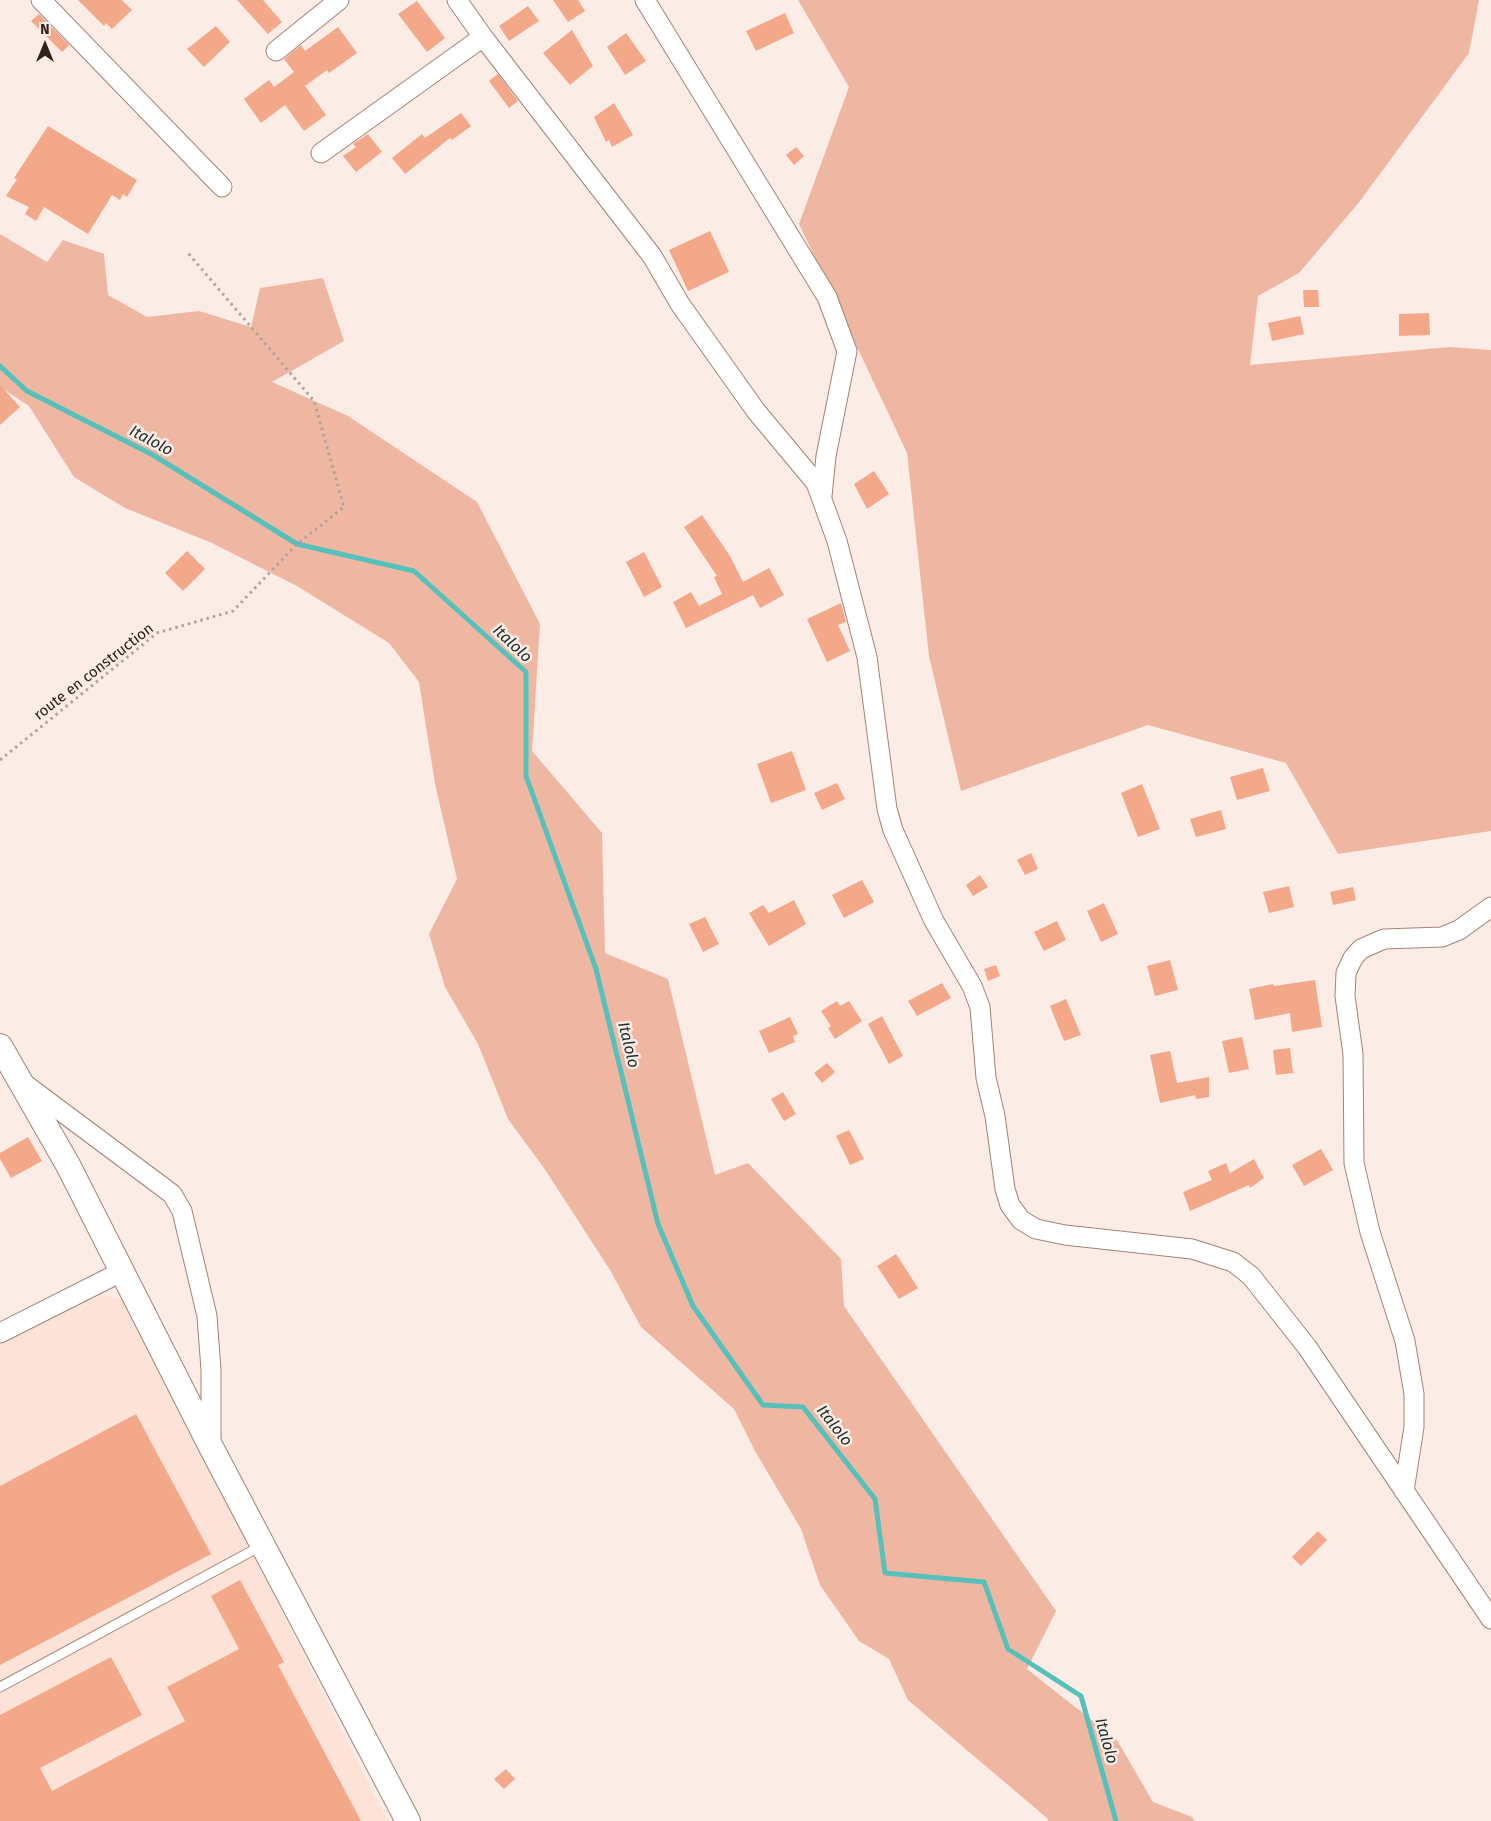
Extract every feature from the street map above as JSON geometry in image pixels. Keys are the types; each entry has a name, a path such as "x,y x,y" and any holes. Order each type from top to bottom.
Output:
{"street":[{"path":"42,0 222,186"},
{"path":"276,51 339,0"},
{"path":"457,0 483,37 652,256 680,304 756,411 809,473 822,498 837,541 867,657 887,808 893,830 934,921 972,986 980,1007 986,1078 995,1116 1005,1189 1010,1205 1021,1220 1036,1229 1052,1233 1192,1249 1233,1262 1251,1276 1307,1346 1491,1619"},
{"path":"645,0 827,297 847,351 826,456 822,498"},
{"path":"321,152 483,37"},
{"path":"1404,1491 1414,1427 1414,1394 1405,1341 1370,1232 1354,1163 1352,1124 1353,1054 1345,996 1346,973 1353,958 1361,949 1384,939 1442,937 1459,930 1491,907"},
{"path":"0,1046 68,1165 211,1447 408,1821"},
{"path":"19,1079 172,1194 182,1211 207,1316 211,1370 211,1447"},
{"path":"0,1333 121,1272"}],"lane":[{"path":"0,1687 263,1544"}],"path":[{"name":"route en construction","path":"0,760 157,634 233,611 297,544 344,507 314,401 188,254"}],"shaded area":[{"path":"798,0 1479,0 1469,53 1360,201 1299,273 1258,296 1250,365 1450,347 1491,350 1491,831 1338,854 1286,763 1148,725 961,791 929,656 907,453 799,224 849,87"},
{"path":"0,234 47,262 63,240 104,254 108,295 147,317 199,311 251,327 260,288 323,278 344,341 272,382 348,416 477,502 540,624 532,751 602,833 605,953 668,979 715,1175 748,1163 841,1259 844,1306 1056,1611 1027,1669 1117,1740 1153,1802 1192,1817 1195,1821 1047,1821 1048,1819 908,1700 889,1659 859,1641 820,1585 801,1529 755,1451 734,1409 641,1327 610,1270 546,1171 508,1119 478,1044 445,987 429,934 457,879 435,784 419,682 389,643 297,586 212,543 125,508 74,477 29,406 0,387"},
{"path":"86,1291 124,1300 388,1821 0,1821 0,1341"}],"building":[{"path":"78,0 122,0 132,10 112,29 106,23 104,26"},
{"path":"237,0 263,0 282,22 268,34"},
{"path":"553,0 578,0 585,11 568,22"},
{"path":"417,1 445,38 427,52 398,14"},
{"path":"528,6 539,21 509,41 499,26"},
{"path":"785,13 794,33 756,51 746,31"},
{"path":"39,14 69,45 62,52 31,21"},
{"path":"216,26 230,42 204,67 187,49"},
{"path":"338,27 357,53 329,73 327,70 305,86 326,115 304,131 285,105 261,123 244,99 269,80 274,87 294,72 284,59 301,45 305,51"},
{"path":"572,30 593,66 570,85 543,53"},
{"path":"626,33 646,61 625,75 607,47"},
{"path":"498,74 518,101 509,108 489,81"},
{"path":"614,103 633,135 612,147 609,140 606,142 594,117"},
{"path":"461,113 471,126 452,140 450,138 405,174 392,158 422,134 425,138"},
{"path":"48,126 137,180 127,197 123,194 120,200 112,195 88,234 44,207 36,221 25,214 29,207 6,196 17,179 14,178"},
{"path":"368,134 382,152 356,172 343,156 356,147 353,144"},
{"path":"796,147 804,156 794,165 786,155"},
{"path":"710,231 729,272 688,291 669,250"},
{"path":"1303,290 1318,290 1319,307 1304,307"},
{"path":"1429,313 1430,335 1399,336 1399,314"},
{"path":"1300,316 1304,334 1272,341 1268,323"},
{"path":"0,385 20,407 0,425"},
{"path":"874,471 889,494 867,509 854,484"},
{"path":"702,515 730,556 743,582 769,568 784,595 760,608 753,595 686,628 673,602 691,592 699,606 722,594 714,577 717,576 684,527"},
{"path":"187,551 205,569 183,591 165,573"},
{"path":"644,552 662,587 644,597 626,562"},
{"path":"841,603 846,622 838,625 850,651 827,662 807,619"},
{"path":"792,751 806,790 771,803 757,764"},
{"path":"1263,768 1270,791 1237,800 1230,777"},
{"path":"837,783 845,799 822,810 814,793"},
{"path":"1142,784 1160,829 1138,837 1121,793"},
{"path":"1221,810 1226,829 1196,837 1190,819"},
{"path":"1031,853 1038,869 1025,875 1017,860"},
{"path":"980,875 988,887 973,896 966,885"},
{"path":"862,880 874,902 844,918 832,895"},
{"path":"1289,886 1294,907 1269,913 1263,892"},
{"path":"1353,887 1356,900 1333,905 1330,892"},
{"path":"794,900 806,924 769,946 749,913 763,905 769,913"},
{"path":"1104,903 1118,934 1101,942 1087,911"},
{"path":"705,917 719,944 703,952 689,924"},
{"path":"1057,921 1066,940 1044,951 1034,932"},
{"path":"1170,960 1178,990 1155,996 1147,966"},
{"path":"996,965 1000,976 988,981 984,969"},
{"path":"1315,980 1322,1027 1292,1032 1290,1013 1255,1020 1249,989 1273,984 1274,986"},
{"path":"942,983 951,998 917,1016 908,1001"},
{"path":"1066,999 1081,1035 1064,1041 1050,1006"},
{"path":"837,1001 840,1006 849,1001 862,1021 835,1039 828,1028 831,1026 821,1011"},
{"path":"882,1016 903,1056 889,1064 868,1024"},
{"path":"790,1017 798,1034 793,1036 795,1042 769,1053 759,1031"},
{"path":"1242,1037 1249,1069 1229,1073 1222,1041"},
{"path":"1290,1048 1293,1073 1276,1075 1273,1050"},
{"path":"1170,1051 1177,1083 1209,1077 1209,1097 1196,1099 1195,1095 1160,1103 1150,1055"},
{"path":"827,1063 835,1072 822,1083 814,1073"},
{"path":"783,1092 796,1114 784,1121 771,1099"},
{"path":"849,1130 864,1159 850,1165 836,1136"},
{"path":"28,1137 42,1161 11,1178 0,1159 0,1153"},
{"path":"1321,1149 1333,1170 1304,1186 1292,1165"},
{"path":"1254,1159 1264,1178 1250,1188 1249,1185 1190,1211 1183,1192 1212,1180 1208,1171 1226,1163 1230,1173"},
{"path":"896,1254 918,1288 899,1299 877,1266"},
{"path":"136,1414 211,1554 0,1665 0,1486"},
{"path":"1318,1531 1327,1540 1301,1566 1292,1557"},
{"path":"240,1580 284,1662 278,1665 361,1821 0,1821 0,1715 111,1657 142,1715 40,1768 52,1791 185,1721 167,1687 239,1649 211,1596"},
{"path":"506,1769 515,1779 504,1789 494,1779"}],"waterway":[{"name":"Italolo","path":"0,366 27,391 153,455 297,544 414,571 526,672 526,776 596,969 658,1224 693,1306 763,1405 803,1407 875,1499 885,1573 984,1582 1008,1649 1081,1696 1116,1821"}]}
